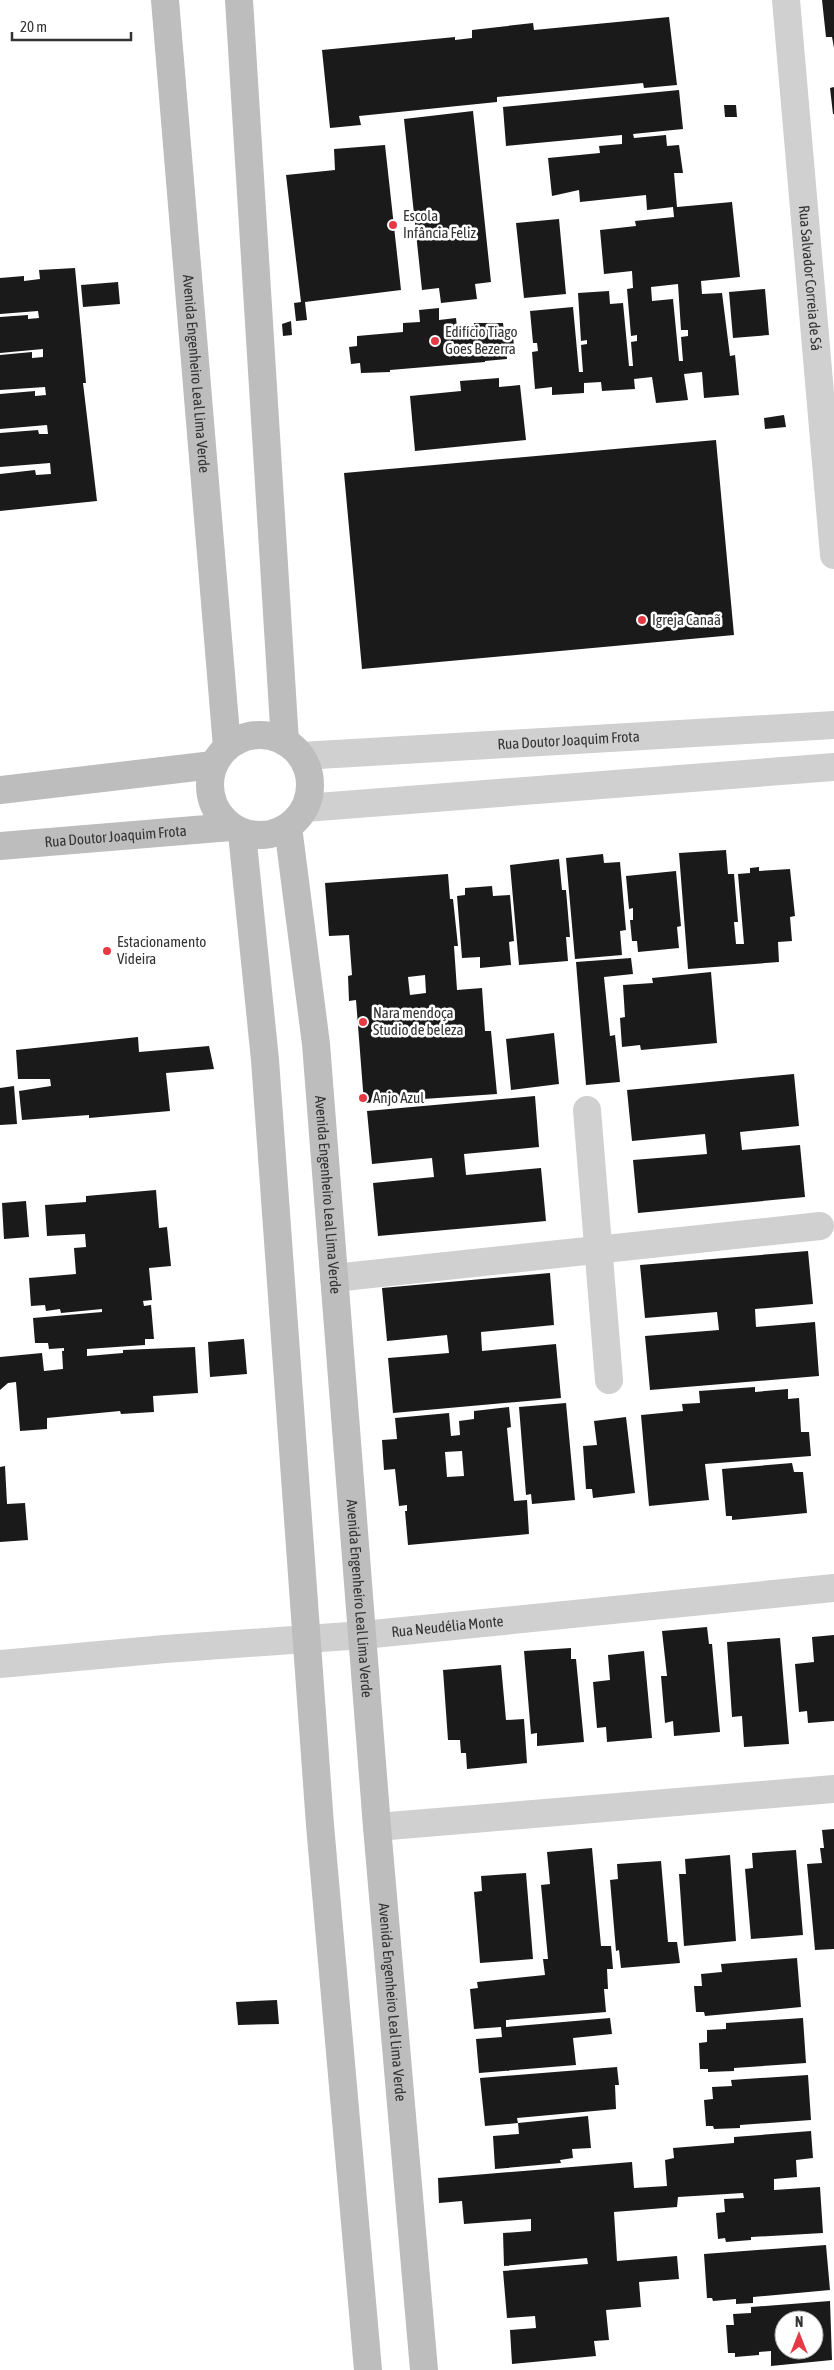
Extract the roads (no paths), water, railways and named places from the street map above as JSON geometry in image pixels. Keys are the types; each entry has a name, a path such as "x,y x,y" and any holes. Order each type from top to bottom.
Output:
{"main road":[{"name":"Avenida Engenheiro Leal Lima Verde","path":"165,0 220,756"},
{"path":"239,0 293,749"},
{"path":"0,790 220,756 249,736 273,736 293,749 307,768 311,782 297,818 274,834 258,836 237,830 221,818 210,793 210,779 220,756"},
{"name":"Avenida Engenheiro Leal Lima Verde","path":"297,818 377,1827 424,2370"},
{"path":"237,830 265,1060 320,1825 368,2370"},
{"name":"Rua Doutor Joaquim Frota","path":"0,846 237,830"}],"street":[{"name":"Rua Salvador Correia de Sá","path":"786,0 834,555"},
{"name":"Rua Doutor Joaquim Frota","path":"293,749 834,725"},
{"path":"297,818 834,766"},
{"path":"587,1110 600,1249 609,1380"},
{"path":"334,1278 820,1226"},
{"name":"Rua Neudélia Monte","path":"0,1664 363,1635 834,1588"},
{"path":"377,1827 834,1789"}],"place":[{"name":"Escola Infância Feliz","path":"393,225"},
{"name":"Edifício Tiago Goes Bezerra","path":"435,341"},
{"name":"Igreja Canaã","path":"642,620"},
{"name":"Estacionamento Videira","path":"107,951"},
{"name":"Nara mendoça Studio de beleza","path":"363,1022"},
{"name":"Anjo Azul","path":"363,1098"}]}
